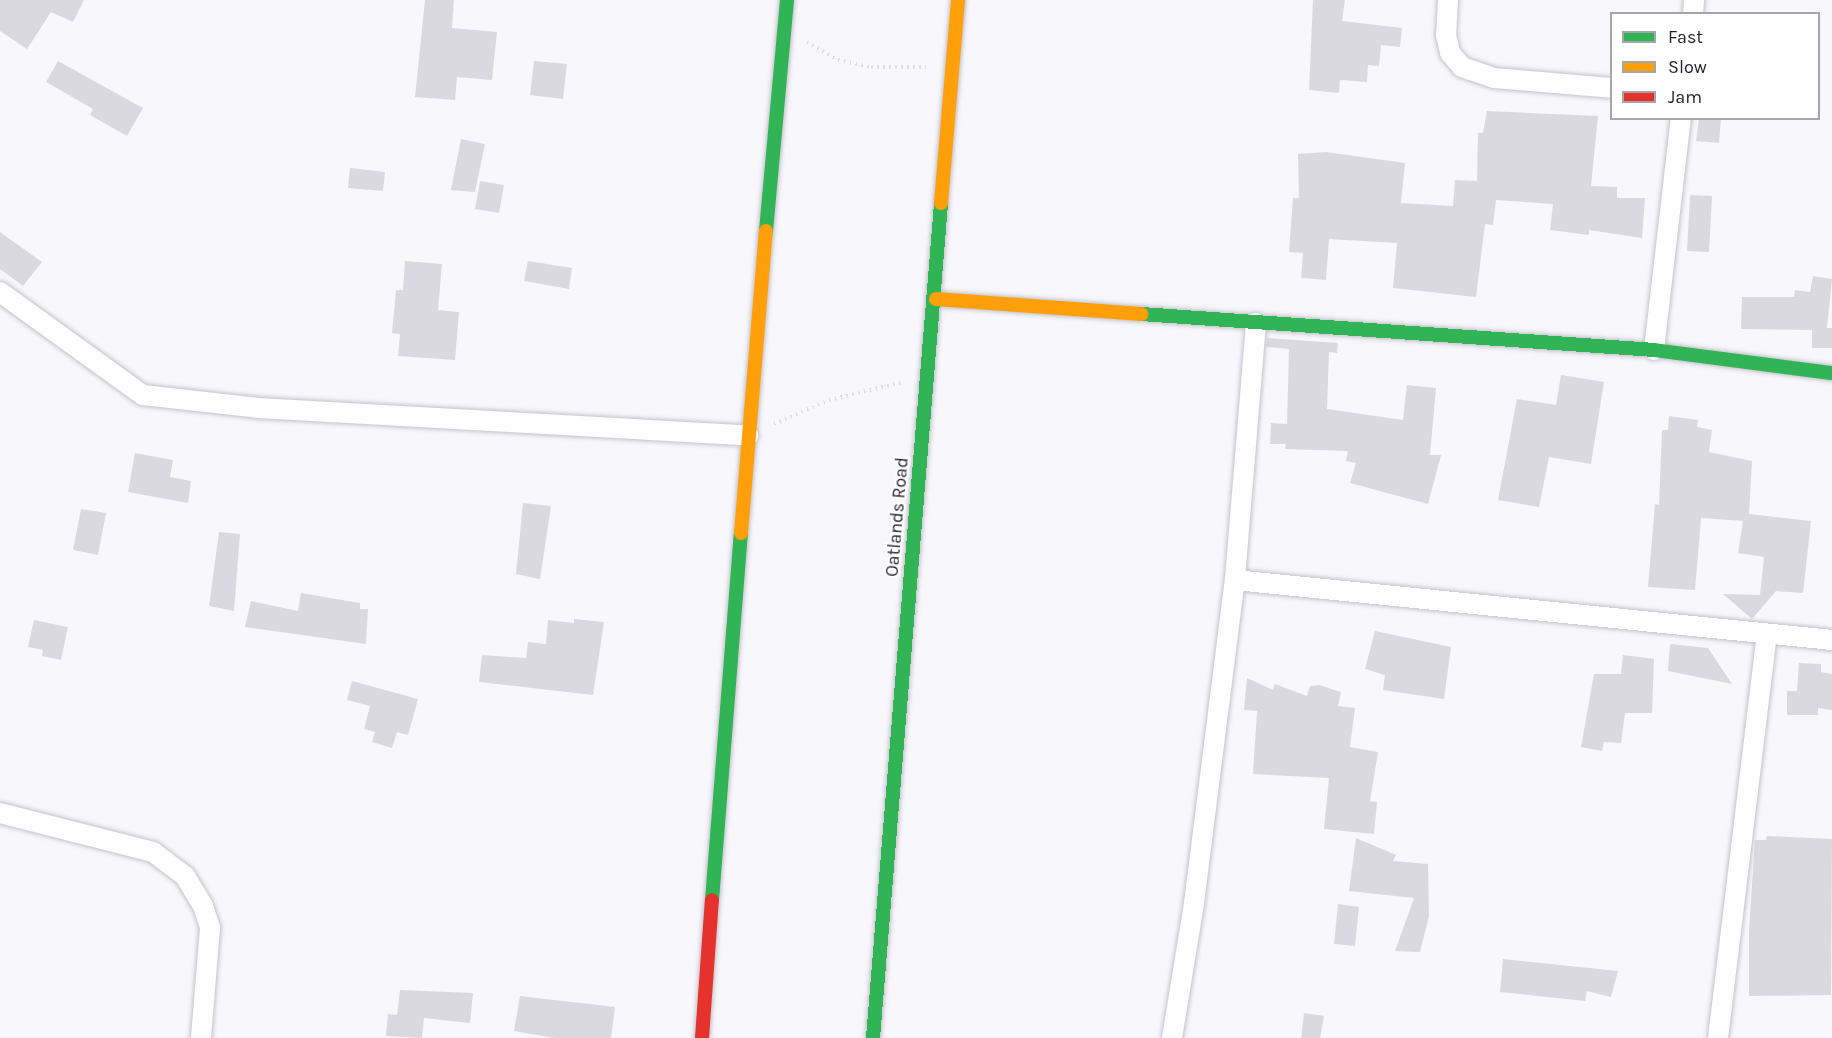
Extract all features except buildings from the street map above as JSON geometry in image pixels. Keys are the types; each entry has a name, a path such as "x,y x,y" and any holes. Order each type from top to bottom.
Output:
{"street":[{"path":"702,1038 748,435 787,0"},
{"name":"Oatlands Road","path":"873,1038 927,376 936,299 951,66 958,0"},
{"path":"1448,0 1446,35 1450,53 1462,67 1494,78 1610,88"},
{"path":"1654,350 1681,120"},
{"path":"0,292 143,395 258,408 748,435"},
{"path":"936,299 1654,350 1832,373"},
{"path":"1172,1038 1194,903 1235,580 1256,323"},
{"path":"1235,580 1767,636 1832,640"},
{"path":"1718,1038 1767,636"},
{"path":"0,813 153,852 184,876 203,906 210,928 201,1038"}],"path":[{"path":"785,28 838,60 872,67 951,66"},
{"path":"748,435 829,400 927,376"}],"traffic: fast":[{"path":"766,231 787,0"},
{"path":"873,1038 941,203"},
{"path":"1141,314 1654,350 1832,373"},
{"path":"712,900 741,533"}],"traffic: slow":[{"path":"941,203 958,0"},
{"path":"741,533 766,231"},
{"path":"936,299 1141,314"}],"traffic: jam":[{"path":"702,1038 712,900"}]}
